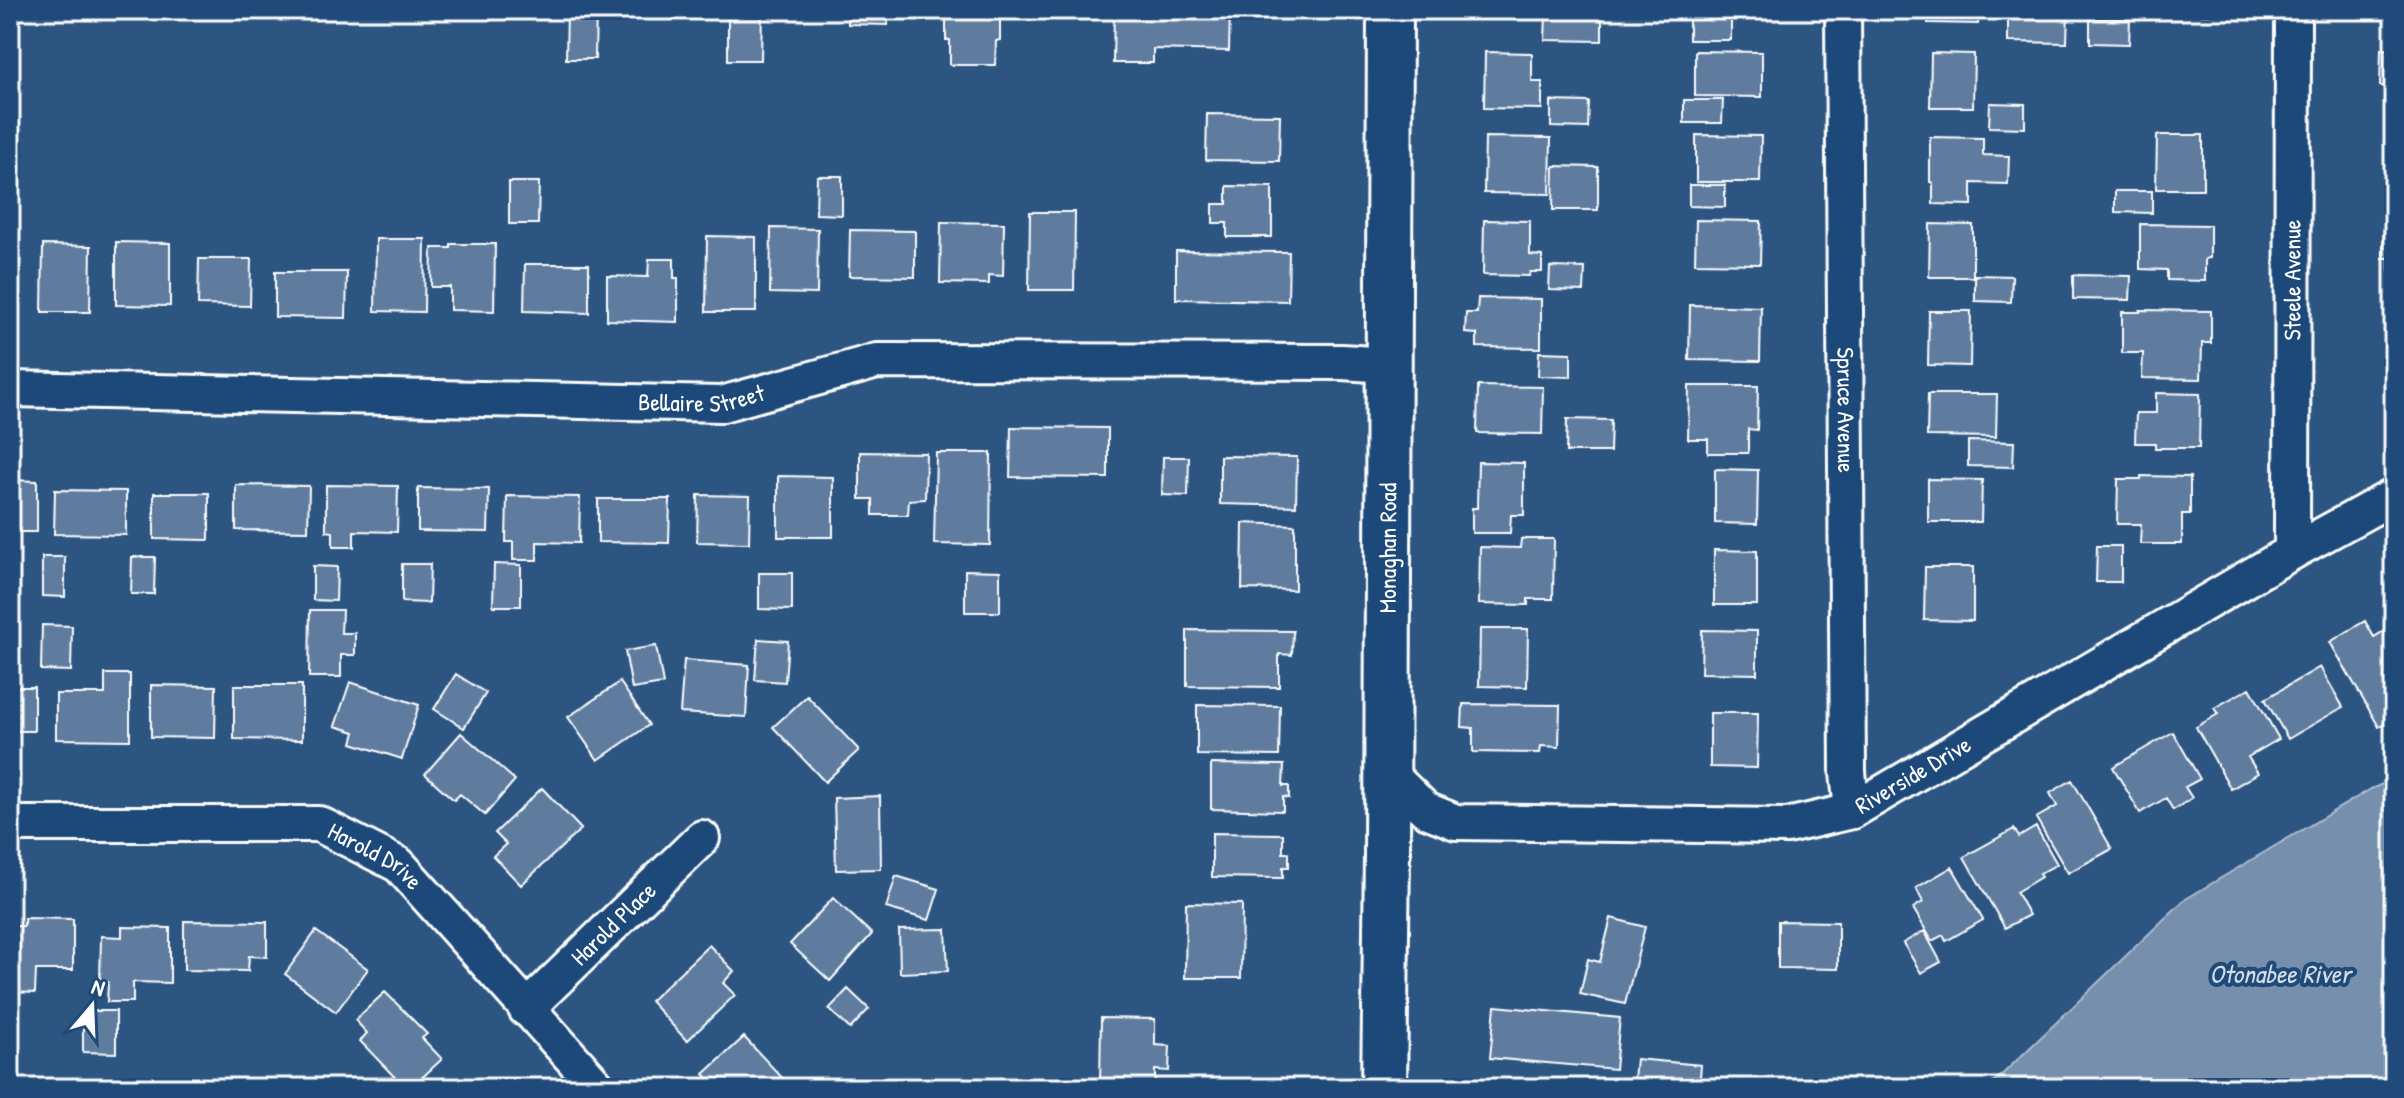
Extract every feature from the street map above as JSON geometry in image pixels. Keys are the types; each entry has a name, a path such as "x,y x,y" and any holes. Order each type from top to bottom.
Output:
{"street":[{"name":"Monaghan Road","path":"1384,1088 1390,10"},
{"name":"Spruce Avenue","path":"1843,10 1848,756 1852,811"},
{"name":"Steele Avenue","path":"2292,552 2293,10"},
{"name":"Bellaire Street","path":"10,389 722,404 877,361 1342,362 1388,365"},
{"name":"Riverside Drive","path":"1388,773 1426,810 1456,822 1787,826 1852,811 2292,552 2394,496"},
{"name":"Harold Drive","path":"10,824 319,824 399,865 599,1088"},
{"name":"Harold Place","path":"526,1009 702,838"}],"water":[{"name":"Otonabee River","path":"2394,779 2394,1088 1988,1088 2184,900 2371,789"}],"building":[{"path":"567,10 596,10 595,59 566,59"},
{"path":"728,10 762,10 761,60 728,60"},
{"path":"848,10 888,10 888,25 848,24"},
{"path":"946,10 1000,10 1000,40 996,41 995,65 950,65"},
{"path":"1114,10 1230,10 1229,51 1153,49 1153,63 1113,63"},
{"path":"1693,10 1751,10 1751,14 1728,13 1731,40 1689,40 1689,18 1708,18 1708,13 1693,13"},
{"path":"1928,10 1978,10 1978,24 1928,23"},
{"path":"2008,10 2068,10 2067,43 2008,42"},
{"path":"2143,10 2211,10 2211,14 2143,13"},
{"path":"1546,15 1602,16 1602,41 1545,40"},
{"path":"2090,18 2130,19 2129,44 2090,43"},
{"path":"2381,49 2394,50 2394,97 2388,97 2388,86 2380,86"},
{"path":"1695,51 1762,52 1762,97 1695,96"},
{"path":"1485,52 1532,53 1532,82 1542,82 1542,109 1484,108"},
{"path":"1931,53 1974,54 1973,107 1930,107"},
{"path":"1684,100 1723,100 1722,123 1684,123"},
{"path":"1551,101 1589,102 1588,128 1551,127"},
{"path":"1990,103 2025,104 2025,128 1989,127"},
{"path":"1207,114 1280,115 1279,161 1206,160"},
{"path":"1696,135 1761,136 1760,182 1696,182"},
{"path":"2157,135 2203,135 2203,189 2156,189"},
{"path":"1485,137 1551,138 1550,194 1484,193"},
{"path":"1930,137 1983,138 1983,155 2009,156 2008,184 1972,183 1972,205 1933,204"},
{"path":"2391,138 2394,138 2394,193 2391,193"},
{"path":"1554,166 1598,167 1598,210 1553,210"},
{"path":"817,176 842,176 842,215 816,214"},
{"path":"509,182 539,182 538,224 509,224"},
{"path":"1689,185 1725,185 1725,207 1689,206"},
{"path":"1227,186 1272,187 1272,237 1227,237 1227,223 1213,223 1213,204 1227,204"},
{"path":"2115,191 2152,191 2152,213 2115,212"},
{"path":"1030,212 1075,212 1074,290 1029,290"},
{"path":"1484,220 1530,221 1530,255 1542,256 1542,272 1530,272 1529,276 1483,275"},
{"path":"1696,220 1761,221 1760,264 1695,263"},
{"path":"941,222 1004,223 1003,276 989,275 989,284 940,283"},
{"path":"2384,222 2394,222 2394,270 2389,270 2389,258 2383,258"},
{"path":"1930,224 1973,225 1973,277 1929,277"},
{"path":"2140,224 2210,225 2210,258 2205,259 2205,281 2167,280 2167,270 2140,269"},
{"path":"771,228 818,229 817,294 770,293"},
{"path":"850,230 915,231 915,277 849,276"},
{"path":"707,236 756,237 756,312 706,312"},
{"path":"376,239 425,239 424,312 375,311"},
{"path":"116,242 170,243 170,306 116,305"},
{"path":"451,244 495,244 494,311 450,310 450,287 431,287 432,248 451,248"},
{"path":"43,245 91,246 90,312 42,312"},
{"path":"1176,251 1289,252 1288,301 1176,299"},
{"path":"199,259 251,259 250,306 198,305"},
{"path":"649,259 674,259 674,278 678,278 678,322 607,320 607,276 648,277"},
{"path":"525,264 589,264 589,313 524,311"},
{"path":"1550,267 1585,268 1584,291 1549,290"},
{"path":"275,272 347,272 346,318 275,317"},
{"path":"1975,275 2012,276 2011,302 1975,301"},
{"path":"2073,275 2131,276 2130,300 2073,299"},
{"path":"1478,298 1541,299 1541,348 1477,347 1477,334 1465,333 1466,313 1477,313"},
{"path":"1690,305 1761,307 1760,361 1689,360"},
{"path":"1929,311 1971,311 1970,366 1928,365"},
{"path":"2211,311 2211,343 2202,343 2201,379 2142,378 2143,353 2122,353 2122,312"},
{"path":"1539,352 1571,353 1571,377 1538,376"},
{"path":"1478,386 1543,387 1542,434 1477,433"},
{"path":"1689,386 1758,386 1757,430 1748,429 1748,453 1708,453 1708,439 1688,439"},
{"path":"2156,393 2200,394 2199,448 2155,448 2155,443 2135,443 2136,413 2156,413"},
{"path":"1928,394 1997,394 1996,437 1927,436"},
{"path":"1567,419 1611,420 1610,452 1566,452"},
{"path":"1011,427 1108,428 1108,478 1010,477"},
{"path":"1968,441 2014,442 2013,467 1968,466"},
{"path":"860,452 926,453 925,499 909,500 908,515 873,515 873,499 860,499"},
{"path":"936,453 991,453 990,545 934,544"},
{"path":"1220,456 1297,457 1296,506 1220,504"},
{"path":"1163,457 1189,457 1188,496 1162,495"},
{"path":"1478,462 1524,463 1524,515 1511,515 1510,533 1472,533 1472,508 1477,508"},
{"path":"1715,469 1758,470 1757,524 1715,523"},
{"path":"778,476 833,477 833,537 778,537"},
{"path":"2141,476 2190,477 2190,514 2182,514 2182,544 2140,544 2141,524 2117,524 2118,479 2141,479"},
{"path":"1928,479 1982,480 1981,522 1928,522"},
{"path":"10,480 37,481 37,532 10,532"},
{"path":"236,485 309,486 308,531 236,530"},
{"path":"326,485 398,486 397,532 354,531 354,547 333,547 333,532 326,531"},
{"path":"418,488 489,489 488,532 418,531"},
{"path":"55,490 126,491 126,535 54,534"},
{"path":"154,493 209,493 209,540 154,539"},
{"path":"698,495 750,496 749,543 697,542"},
{"path":"507,496 580,497 579,543 537,542 537,560 513,560 513,542 506,542"},
{"path":"598,499 670,499 669,543 598,542"},
{"path":"1243,523 1295,525 1295,590 1242,589"},
{"path":"1521,539 1554,539 1553,599 1528,599 1528,605 1479,604 1480,547 1520,548"},
{"path":"2097,546 2121,546 2121,582 2096,582"},
{"path":"1714,550 1757,551 1757,605 1714,605"},
{"path":"42,557 65,557 65,597 42,596"},
{"path":"132,557 155,557 154,594 131,594"},
{"path":"402,564 430,564 429,603 402,602"},
{"path":"494,564 521,565 521,606 493,606"},
{"path":"313,566 337,567 336,601 313,600"},
{"path":"1925,567 1973,567 1973,621 1924,620"},
{"path":"965,570 1000,571 1000,612 965,612"},
{"path":"759,573 792,573 792,610 759,609"},
{"path":"310,610 342,610 341,633 355,633 355,655 341,655 341,677 309,677"},
{"path":"2365,621 2374,637 2394,625 2394,719 2379,727 2330,642"},
{"path":"42,625 72,626 71,671 41,670"},
{"path":"1480,629 1528,629 1527,687 1479,686"},
{"path":"1187,630 1293,631 1292,655 1279,654 1279,687 1187,686"},
{"path":"1702,630 1757,631 1757,674 1701,673"},
{"path":"758,639 788,641 785,682 755,680"},
{"path":"656,646 663,684 632,689 625,651"},
{"path":"684,660 749,665 746,717 680,713"},
{"path":"2320,667 2343,707 2288,739 2265,699"},
{"path":"105,674 130,674 130,740 56,739 56,694 105,694"},
{"path":"456,674 486,693 464,728 434,709"},
{"path":"350,682 419,705 402,759 352,743 355,732 335,726"},
{"path":"620,682 649,725 598,760 568,717"},
{"path":"151,685 216,686 215,738 151,737"},
{"path":"234,685 302,685 302,740 234,739"},
{"path":"10,687 34,687 34,731 10,731"},
{"path":"2250,688 2279,739 2248,757 2258,773 2231,789 2196,727 2218,714 2214,708"},
{"path":"807,696 859,750 825,782 773,727"},
{"path":"1463,704 1560,705 1559,747 1541,746 1540,753 1473,752 1473,728 1462,727"},
{"path":"1197,705 1280,706 1279,756 1197,755"},
{"path":"1710,713 1758,713 1757,768 1710,767"},
{"path":"2173,732 2200,779 2185,787 2192,798 2173,810 2166,798 2140,813 2113,767"},
{"path":"461,733 515,780 485,815 460,794 454,800 425,774"},
{"path":"1211,764 1284,765 1283,786 1289,786 1289,798 1283,797 1283,811 1211,809"},
{"path":"2072,780 2112,849 2068,873 2036,818 2057,806 2050,793"},
{"path":"542,788 581,829 521,885 493,856 506,844 495,833"},
{"path":"880,796 881,869 836,870 834,798"},
{"path":"2036,827 2057,864 2016,892 2029,915 2005,928 1964,857 2014,829 2019,837"},
{"path":"1212,833 1283,834 1283,853 1289,853 1289,867 1283,867 1283,878 1212,877"},
{"path":"1952,867 1983,920 1946,941 1943,935 1932,941 1913,908 1923,902 1916,888"},
{"path":"896,876 939,889 929,920 886,908"},
{"path":"833,898 872,934 830,981 790,944"},
{"path":"1186,903 1242,904 1241,978 1185,978"},
{"path":"24,918 73,919 73,970 36,970 35,993 11,992 10,926 24,926"},
{"path":"1611,918 1645,927 1625,1004 1580,994 1588,959 1600,962"},
{"path":"184,921 267,922 267,957 249,956 248,971 184,970"},
{"path":"1778,921 1838,922 1838,969 1778,968"},
{"path":"122,927 170,928 170,983 133,982 133,1002 107,1002 108,982 100,982 101,936 122,937"},
{"path":"946,929 948,971 900,973 899,930"},
{"path":"316,931 368,969 336,1012 285,974"},
{"path":"1924,931 1941,962 1921,973 1903,943"},
{"path":"709,945 734,971 723,983 735,995 687,1041 650,1001"},
{"path":"848,989 869,1009 850,1029 829,1009"},
{"path":"385,992 427,1034 422,1038 442,1059 411,1088 405,1088 360,1041 367,1033 355,1020"},
{"path":"1495,1006 1620,1018 1615,1069 1490,1058"},
{"path":"83,1011 116,1011 116,1053 83,1052"},
{"path":"1101,1018 1155,1019 1155,1045 1170,1046 1169,1071 1155,1070 1155,1087 1100,1086"},
{"path":"744,1037 789,1085 785,1088 718,1088 704,1074"},
{"path":"1636,1059 1701,1065 1699,1088 1633,1088"}]}
